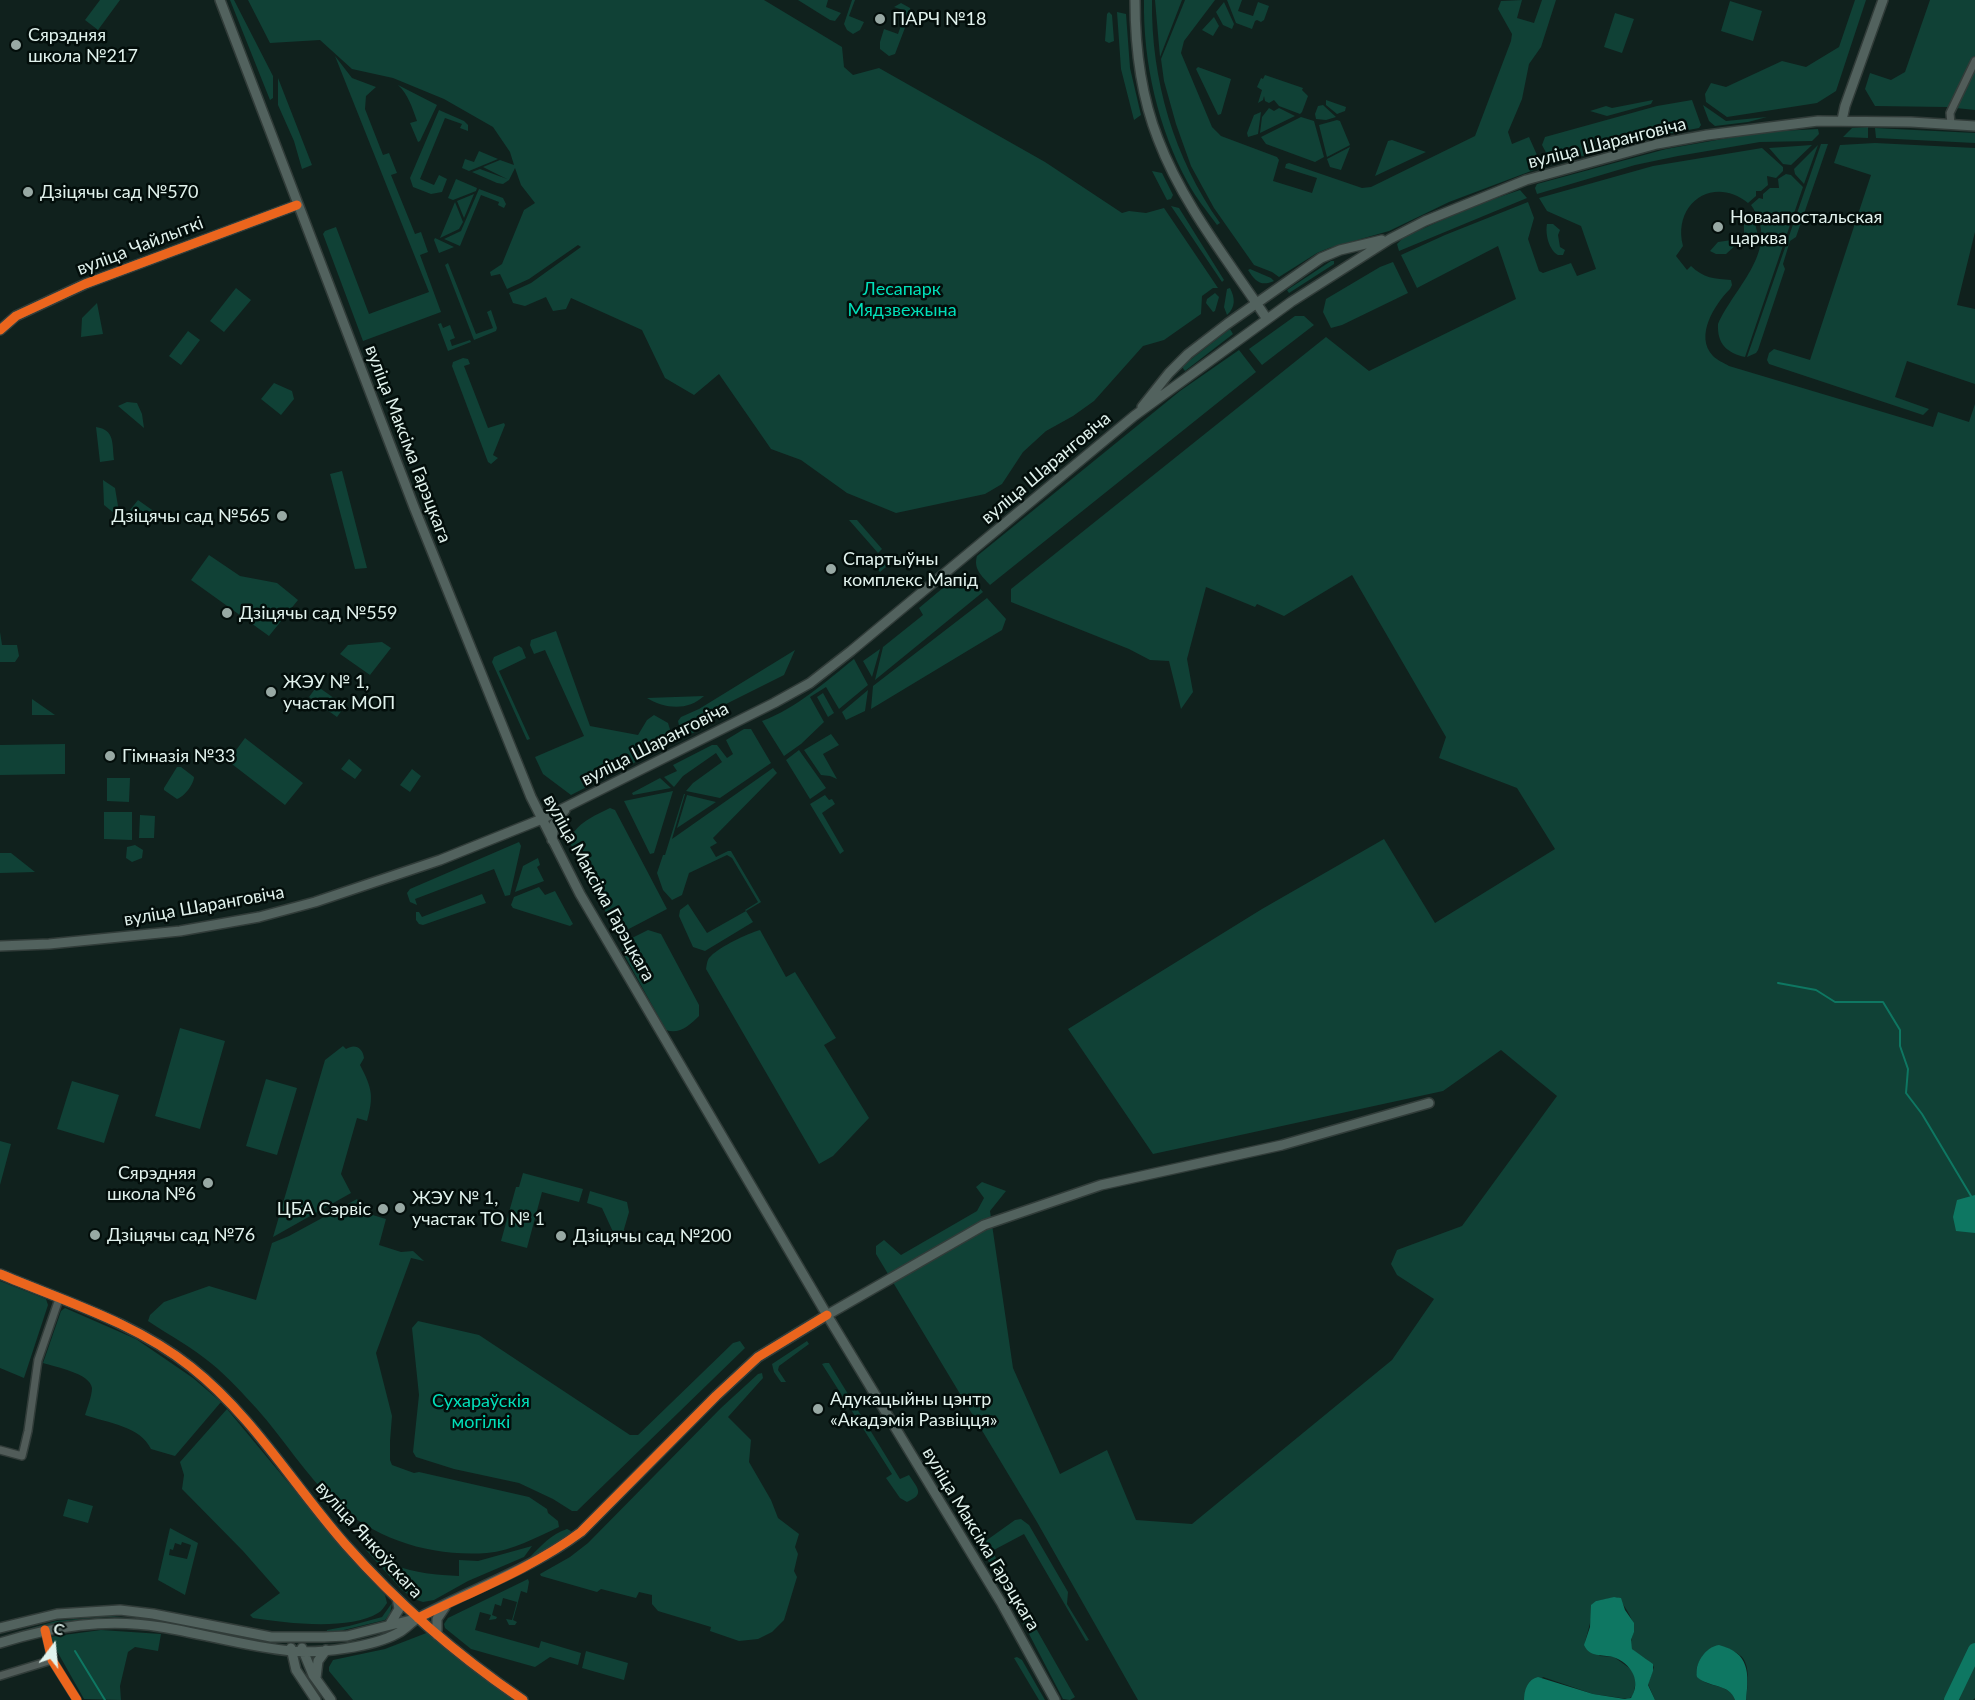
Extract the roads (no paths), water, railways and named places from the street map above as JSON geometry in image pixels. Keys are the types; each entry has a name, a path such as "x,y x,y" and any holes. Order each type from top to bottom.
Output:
{"main road":[{"name":"вуліца Максіма Гарэцкага","path":"220,0 498,720 552,841 580,894 827,1315 1002,1604 1055,1700"},
{"path":"1135,0 1143,81 1147,105 1157,138 1185,197 1267,319"},
{"path":"1842,120 1883,0"},
{"name":"вуліца Шаранговіча","path":"0,946 49,944 162,933 259,917 315,902 440,860 542,819 774,704 810,682 851,651 1134,416 1267,319 1390,239 1425,221 1497,191 1657,144 1786,124 1842,120 1975,126"},
{"name":"вуліца Чайлыткі","path":"0,330 16,316 99,278 297,204"},
{"name":"вуліца Шаранговіча","path":"1134,416 1169,373 1188,354 1321,258 1341,250 1390,239"},
{"path":"552,841 554,824 568,806"},
{"name":"вуліца Янкоўскага","path":"0,1274 147,1338 172,1353 209,1382 273,1453 345,1544 418,1618 556,1551 628,1486 716,1396 758,1357 984,1225 1101,1185 1282,1145 1429,1103"},
{"path":"390,1624 399,1609 398,1598"},
{"path":"437,1635 438,1616 447,1605"},
{"path":"0,1628 57,1614 120,1610 153,1614 261,1635 296,1638 347,1636 418,1618"},
{"path":"418,1618 523,1700"},
{"path":"0,1643 45,1630 92,1623 134,1624 304,1652 359,1645 398,1633 418,1618"},
{"path":"296,1638 291,1651 296,1670 315,1700"},
{"path":"296,1638 316,1682 331,1700"},
{"path":"316,1682 316,1668 320,1656 326,1650"}],"street":[{"path":"1951,124 1950,113 1975,61"},
{"path":"0,1450 22,1456 28,1431 38,1360 59,1299"},
{"path":"45,1630 52,1660 77,1700"},
{"path":"0,1676 52,1660"}],"waterway":[{"path":"1778,983 1816,990 1835,1002 1883,1002 1900,1030 1900,1046 1908,1069 1906,1093 1922,1114 1971,1196"},
{"path":"1951,1700 1975,1650"},
{"path":"75,1651 105,1700"}],"place":[{"name":"ПАРЧ №18","path":"880,19"},
{"name":"Сярэдняя школа №217","path":"16,45"},
{"name":"Дзіцячы сад №570","path":"28,192"},
{"name":"Новаапостальская царква","path":"1718,227"},
{"name":"Дзіцячы сад №565","path":"282,516"},
{"name":"Спартыўны комплекс Мапід","path":"831,569"},
{"name":"Дзіцячы сад №559","path":"227,613"},
{"name":"ЖЭУ № 1, участак МОП","path":"271,692"},
{"name":"Гімназія №33","path":"110,756"},
{"name":"Сярэдняя школа №6","path":"208,1183"},
{"name":"ЖЭУ № 1, участак ТО № 1","path":"400,1208"},
{"name":"ЦБА Сэрвіс","path":"383,1209"},
{"name":"Дзіцячы сад №76","path":"95,1235"},
{"name":"Дзіцячы сад №200","path":"561,1236"},
{"name":"Адукацыйны цэнтр «Акадэмія Развіцця»","path":"818,1409"}],"park label":[{"name":"Лесапарк Мядзвежына","path":"902,299"},
{"name":"Сухараўскія могілкі","path":"481,1411"}]}
